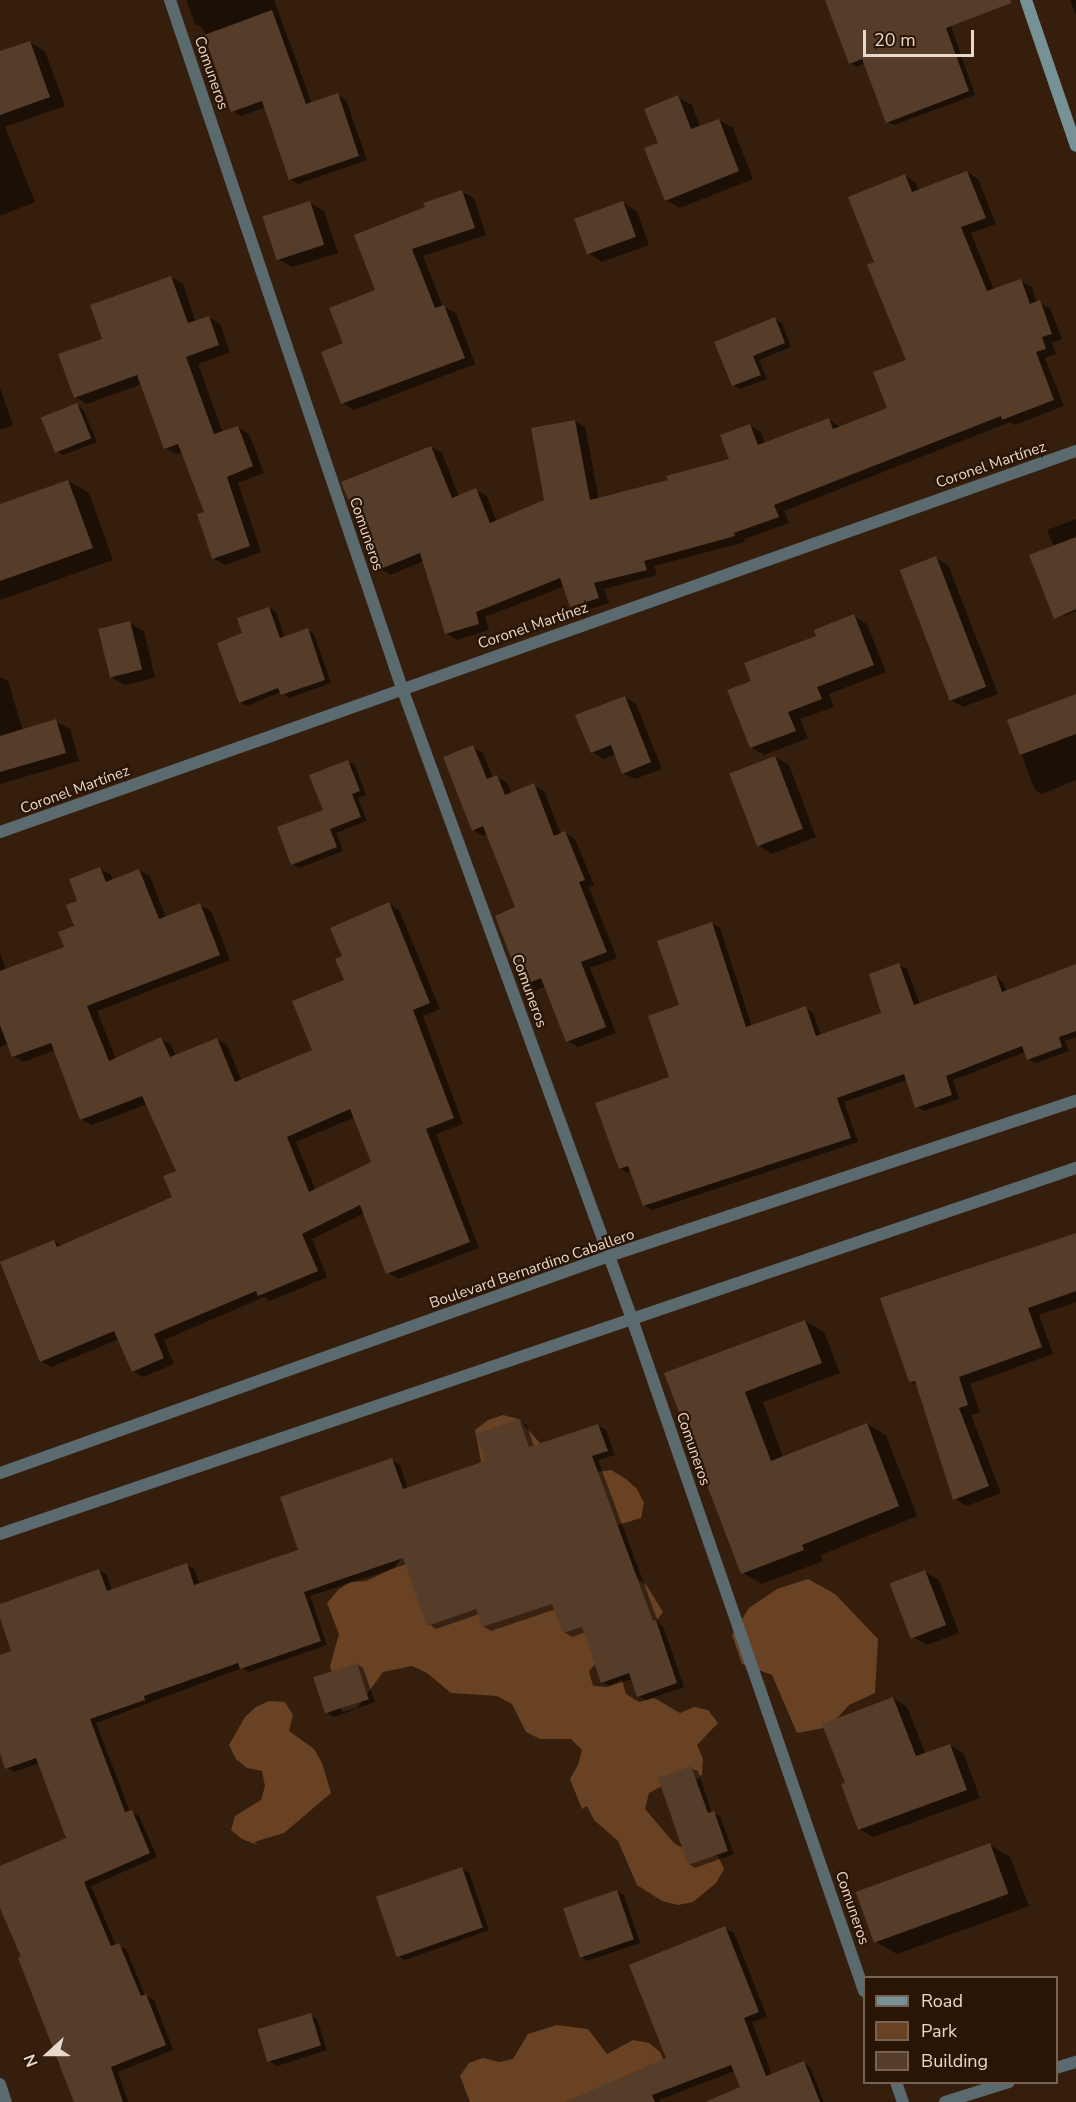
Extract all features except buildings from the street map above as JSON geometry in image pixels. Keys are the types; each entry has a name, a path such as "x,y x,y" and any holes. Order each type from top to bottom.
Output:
{"street":[{"name":"Comuneros","path":"170,0 402,688 632,1319 863,1988"},
{"path":"1026,0 1076,146"},
{"name":"Coronel Martínez","path":"0,832 1076,451"},
{"name":"Boulevard Bernardino Caballero","path":"0,1473 609,1256 1076,1101"},
{"path":"0,1534 1076,1168"},
{"path":"1058,2067 1076,2062"},
{"path":"0,2084 6,2102"},
{"path":"897,2084 903,2102"},
{"path":"945,2102 1003,2084"}],"green space":[{"path":"503,1415 519,1419 551,1456 596,1472 611,1470 626,1479 637,1489 644,1503 641,1518 611,1527 484,1478 475,1430 488,1420"},
{"path":"404,1555 635,1577 647,1586 663,1612 654,1624 599,1660 589,1671 593,1686 607,1687 622,1680 626,1694 639,1702 654,1698 680,1713 694,1707 708,1710 718,1723 697,1745 703,1759 702,1774 693,1784 662,1786 649,1793 645,1809 674,1843 688,1851 718,1856 724,1869 716,1883 693,1902 678,1905 662,1901 637,1885 618,1841 594,1820 587,1806 582,1809 570,1779 578,1765 582,1750 571,1739 540,1739 526,1732 512,1704 497,1696 451,1693 427,1673 412,1666 383,1672 357,1708 342,1712 330,1666 339,1634 327,1603 338,1590 350,1582 366,1581 394,1568"},
{"path":"808,1579 835,1594 878,1639 875,1693 849,1705 829,1727 797,1733 772,1675 742,1664 732,1635 749,1608 777,1589"},
{"path":"269,1701 285,1702 293,1715 289,1731 314,1749 322,1763 331,1793 284,1833 254,1842 257,1845 242,1839 231,1830 235,1816 261,1800 265,1786 262,1771 247,1768 236,1759 229,1745 245,1717 256,1707"},
{"path":"557,2025 588,2029 607,2054 633,2040 649,2043 660,2052 667,2068 615,2102 470,2102 460,2076 469,2063 483,2058 499,2062 513,2059 528,2034"}]}
